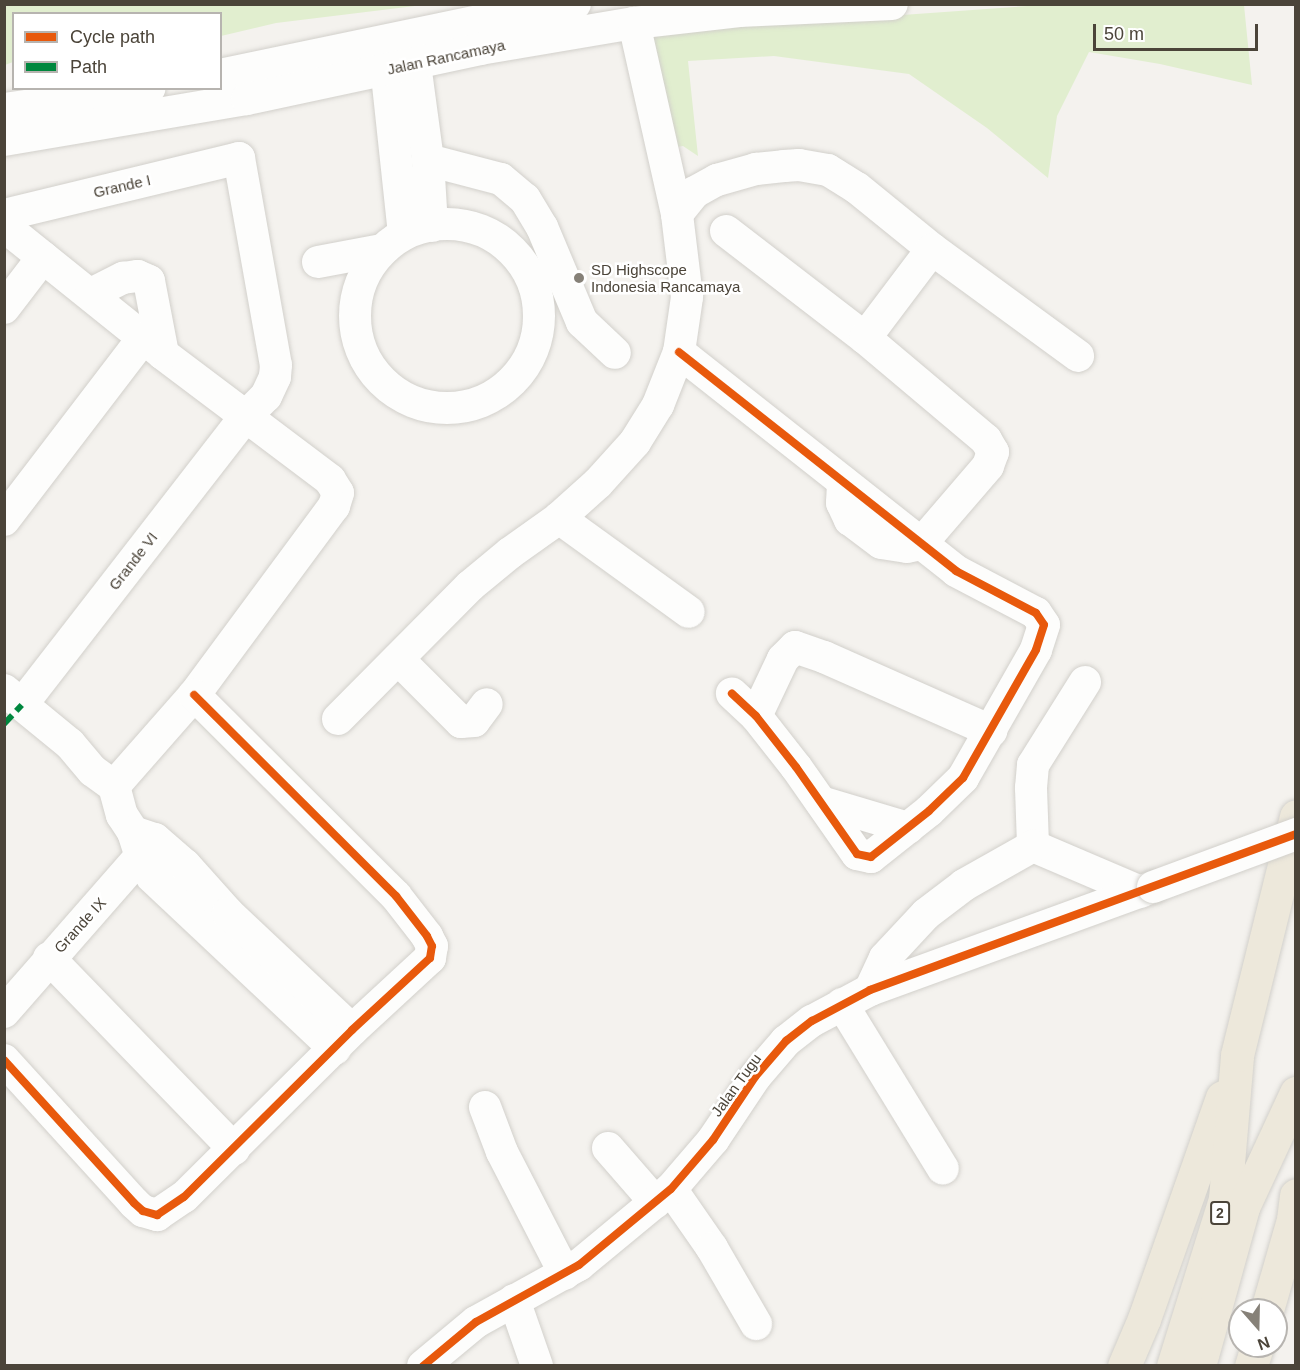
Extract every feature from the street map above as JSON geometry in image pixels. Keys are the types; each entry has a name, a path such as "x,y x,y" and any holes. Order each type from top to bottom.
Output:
{"highway":[{"name":"2","path":"1173,1365 1225,1199 1237,1055 1296,816"},
{"path":"1124,1365 1144,1319 1237,1055"},
{"name":"2","path":"1199,1365 1243,1207 1296,1093"},
{"path":"1270,1298 1293,1220 1296,1195"}],"street":[{"name":"Jalan Rancamaya","path":"4,140 247,99 399,52 497,17 574,4"},
{"name":"Jalan Rancamaya","path":"222,75 399,52 519,42 634,23 739,11 892,4"},
{"path":"338,719 470,586 510,553 559,518 617,464 646,427 658,405 679,352 687,297 677,214 634,23"},
{"path":"318,262 406,237 459,224 487,232 511,248 529,271 536,290 539,299 540,328 531,356 514,381 491,398 463,408 434,408 405,399 381,382 364,359 355,331 355,302 364,274 406,237 428,160 399,52"},
{"path":"399,52 406,237"},
{"path":"4,109 135,90"},
{"name":"Grande I","path":"4,214 239,158"},
{"name":"Grande VI","path":"13,698 244,417 266,396 274,377 276,365 239,158"},
{"path":"428,160 501,179 525,199 542,227 582,322 615,353"},
{"path":"677,214 695,192 717,180 756,169 799,165 828,170 857,188 932,249 1078,356"},
{"path":"4,226 153,346 330,480 336,487 338,500 194,695 114,786"},
{"path":"726,231 865,338 991,445 992,459 988,466 921,544"},
{"path":"865,338 932,249"},
{"path":"4,308 43,257"},
{"path":"4,520 153,346 149,281 138,276 123,278 91,294"},
{"path":"679,352 921,544 968,578 1036,614 1044,625 1036,650 963,778 879,853 863,857 857,854 756,716 732,694"},
{"path":"559,518 689,612"},
{"path":"756,716 783,659 795,647 824,657 991,731"},
{"path":"398,659 461,722 468,724 474,721 487,704"},
{"path":"1034,846 1034,765 1085,682"},
{"path":"4,1060 134,1203 151,1214 164,1212 234,1149 344,1040 424,966 432,953 430,941 396,896 194,695"},
{"path":"13,698 69,744 93,771 114,786 122,815 143,842 185,865 344,1040"},
{"name":"Jalan Tugu","path":"423,1365 476,1322 579,1265 663,1196 713,1140 755,1077 786,1041 812,1021 870,990 1296,834"},
{"name":"Grande IX","path":"4,1012 143,842"},
{"path":"870,990 885,958 926,914 964,885 1034,846 1147,889"},
{"path":"49,958 234,1149"},
{"path":"842,1004 943,1169"},
{"path":"485,1107 502,1152 565,1274"},
{"path":"608,1148 663,1196 712,1248 756,1324"},
{"path":"514,1300 537,1365"}],"green space":[{"path":"5,4 423,4 276,23 222,36 222,12 12,12 12,62 5,65"},
{"path":"1042,5 1244,5 1252,85 1160,64 1089,52 1057,116 1048,178 987,128 909,74 774,56 688,61 698,156 683,146 669,148 649,33"}],"marked path":[{"path":"4,724 22,705"}],"cycle path":[{"path":"679,352 956,571 1036,613 1044,625 1036,650 963,778 929,811 871,857 857,854 796,767 756,716 732,694"},
{"path":"4,1060 134,1203 143,1211 157,1215 184,1197 352,1030 430,958 432,946 427,936 396,896 194,695"},
{"path":"423,1366 476,1322 579,1265 671,1189 713,1140 755,1077 786,1041 812,1021 870,990 1296,834"}],"place":[{"name":"SD Highscope Indonesia Rancamaya","path":"579,278"}]}
